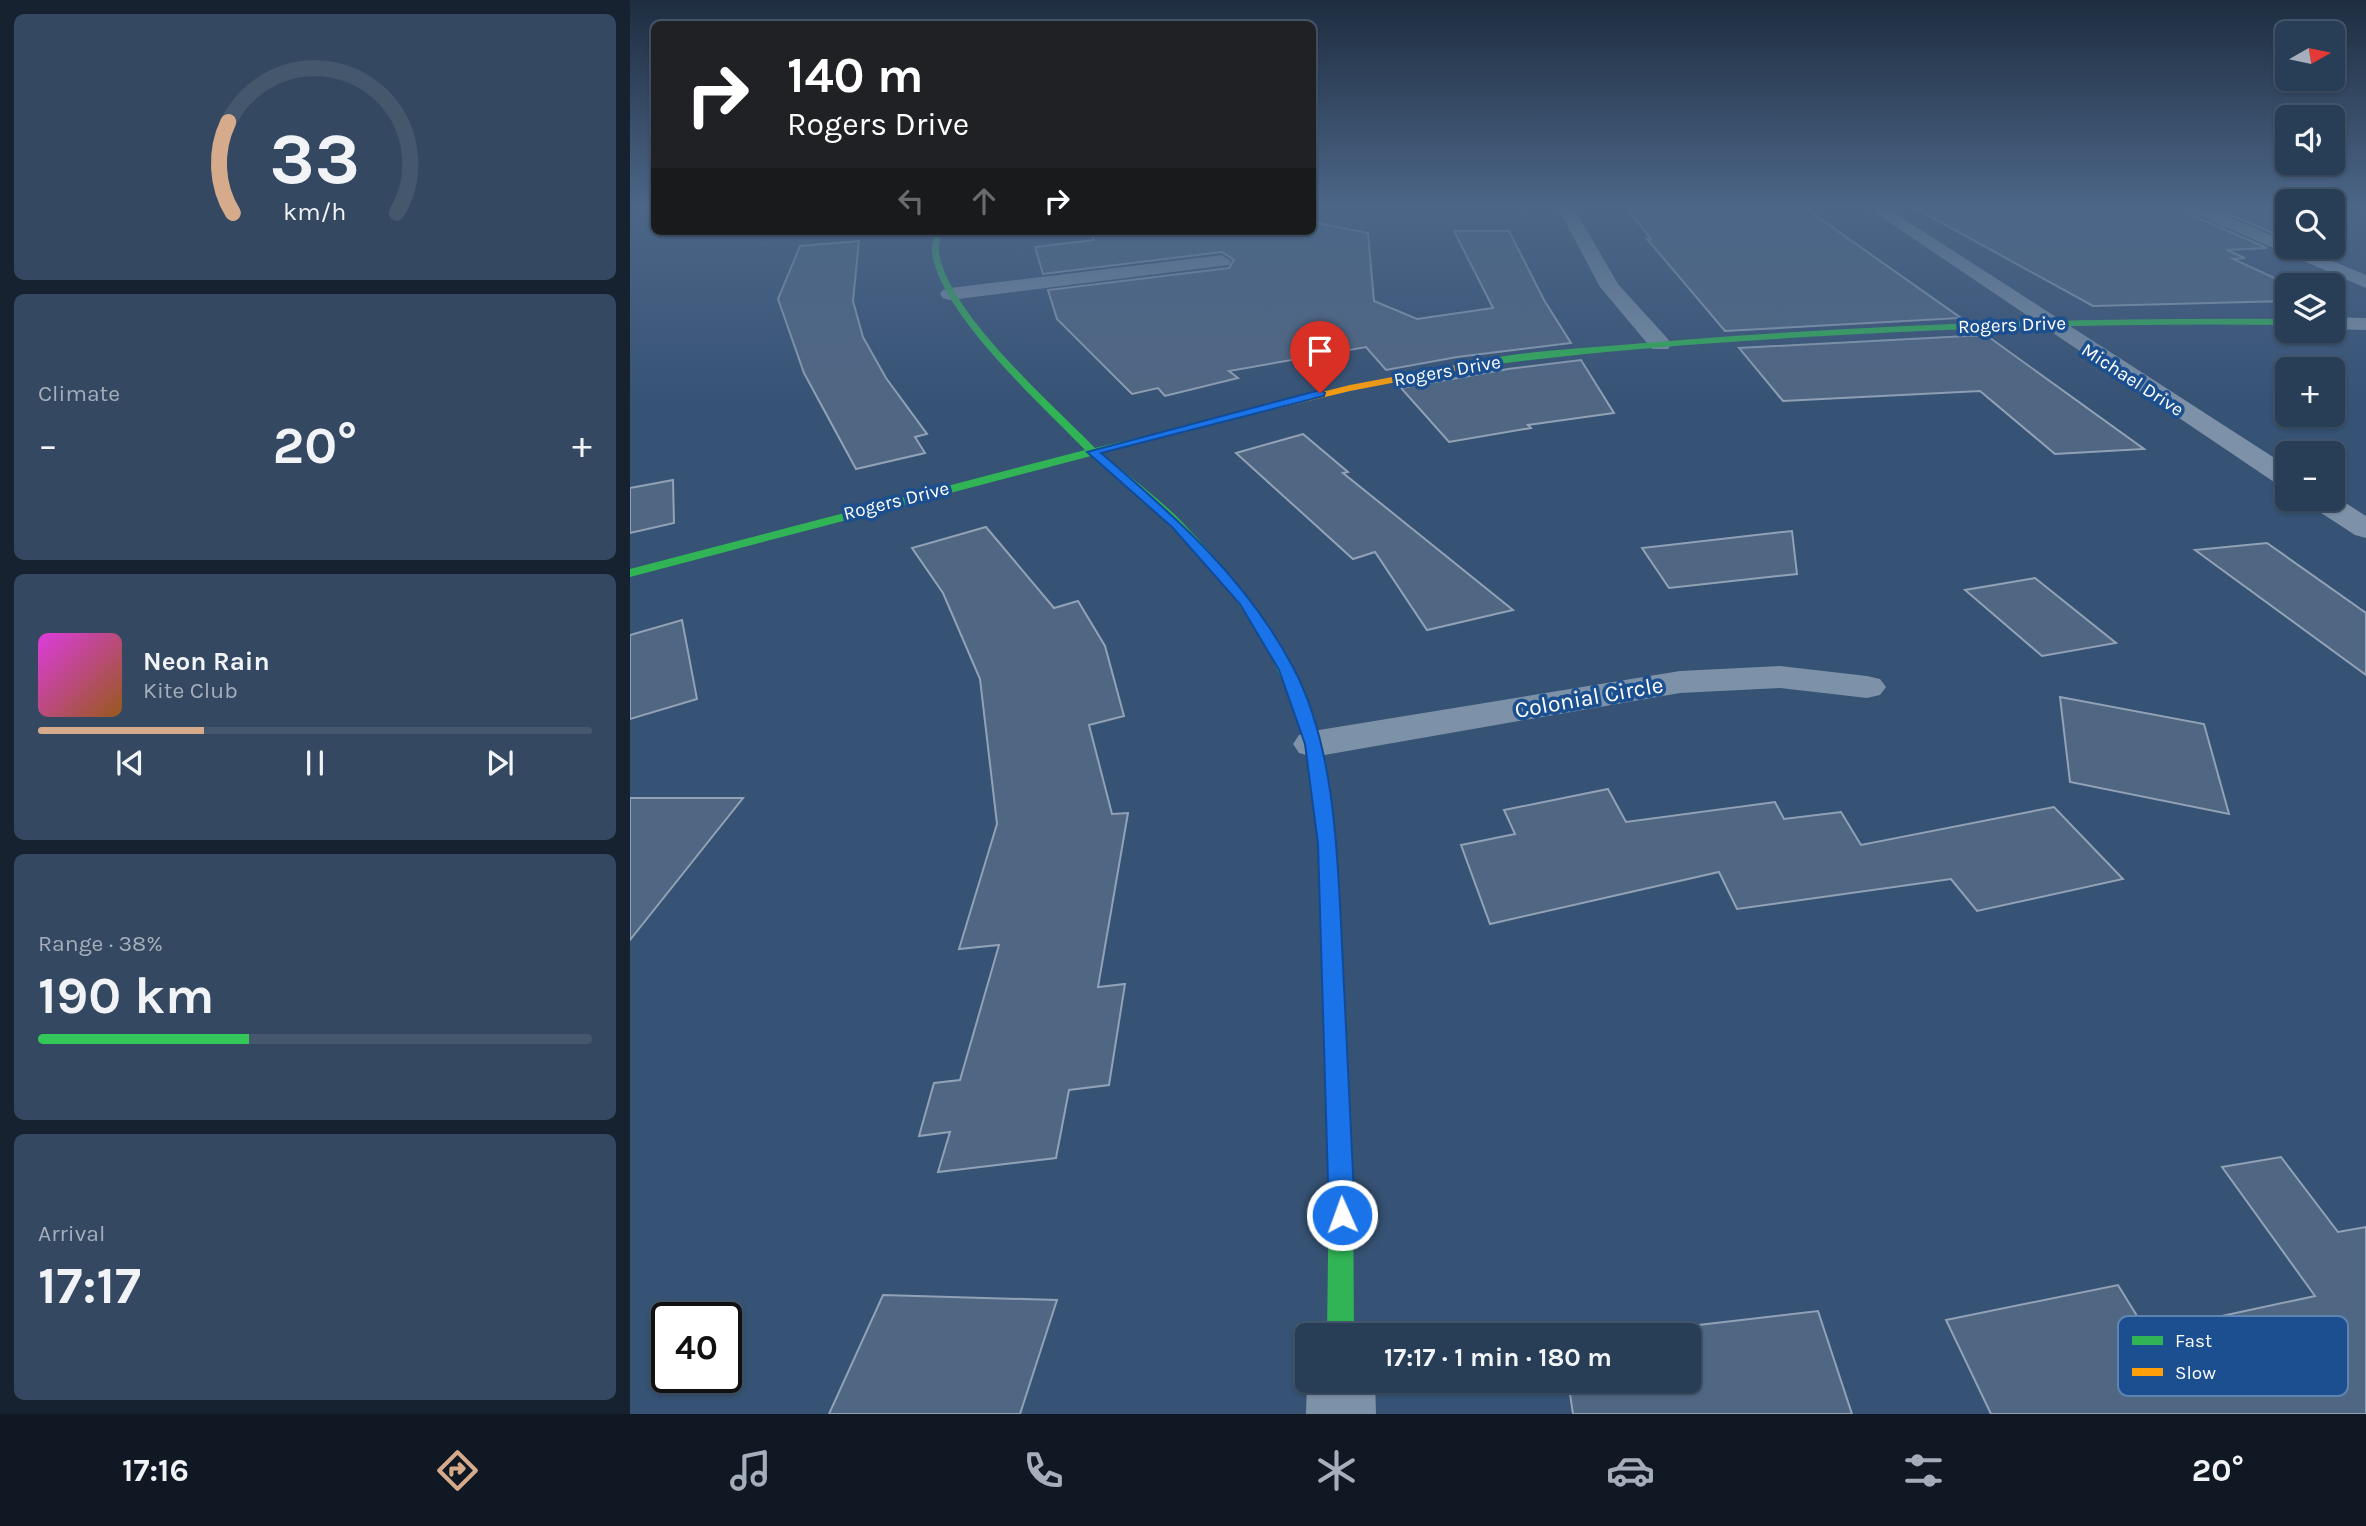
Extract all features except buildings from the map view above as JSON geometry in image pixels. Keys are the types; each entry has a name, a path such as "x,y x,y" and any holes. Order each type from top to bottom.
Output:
{"street":[{"path":"943,274 950,294 987,342 1092,452 1177,524 1245,602 1287,670 1313,744 1328,844 1342,1215 1341,1323"},
{"path":"950,294 1115,274"},
{"path":"1603,274 1610,287 1660,344"},
{"name":"Michael Drive","path":"1975,274 2275,470"},
{"path":"2347,274 2366,282"},
{"name":"Rogers Drive","path":"630,573 846,512 1092,452 1275,403 1365,384 1510,359 1660,344 2048,323 2275,322"},
{"path":"2345,323 2366,324"},
{"path":"2338,511 2366,529"},
{"name":"Colonial Circle","path":"1313,744 1681,682 1780,677 1867,688"},
{"path":"1341,1393 1341,1414"}],"traffic: fast":[{"path":"943,274 950,294 987,342 1092,451 1177,524 1245,602 1287,670 1299,703"},
{"path":"1477,364 1638,346 1860,332 2104,322 2275,322"},
{"path":"630,573 1176,430"},
{"path":"1341,1178 1341,1323"}],"traffic: slow":[{"path":"1176,430 1350,388 1477,364"},
{"path":"1299,703 1313,744 1327,844 1341,1178"}],"route":[{"path":"1320,393 1092,452 1177,524 1245,602 1287,670 1313,744 1328,844 1342,1215"}]}
